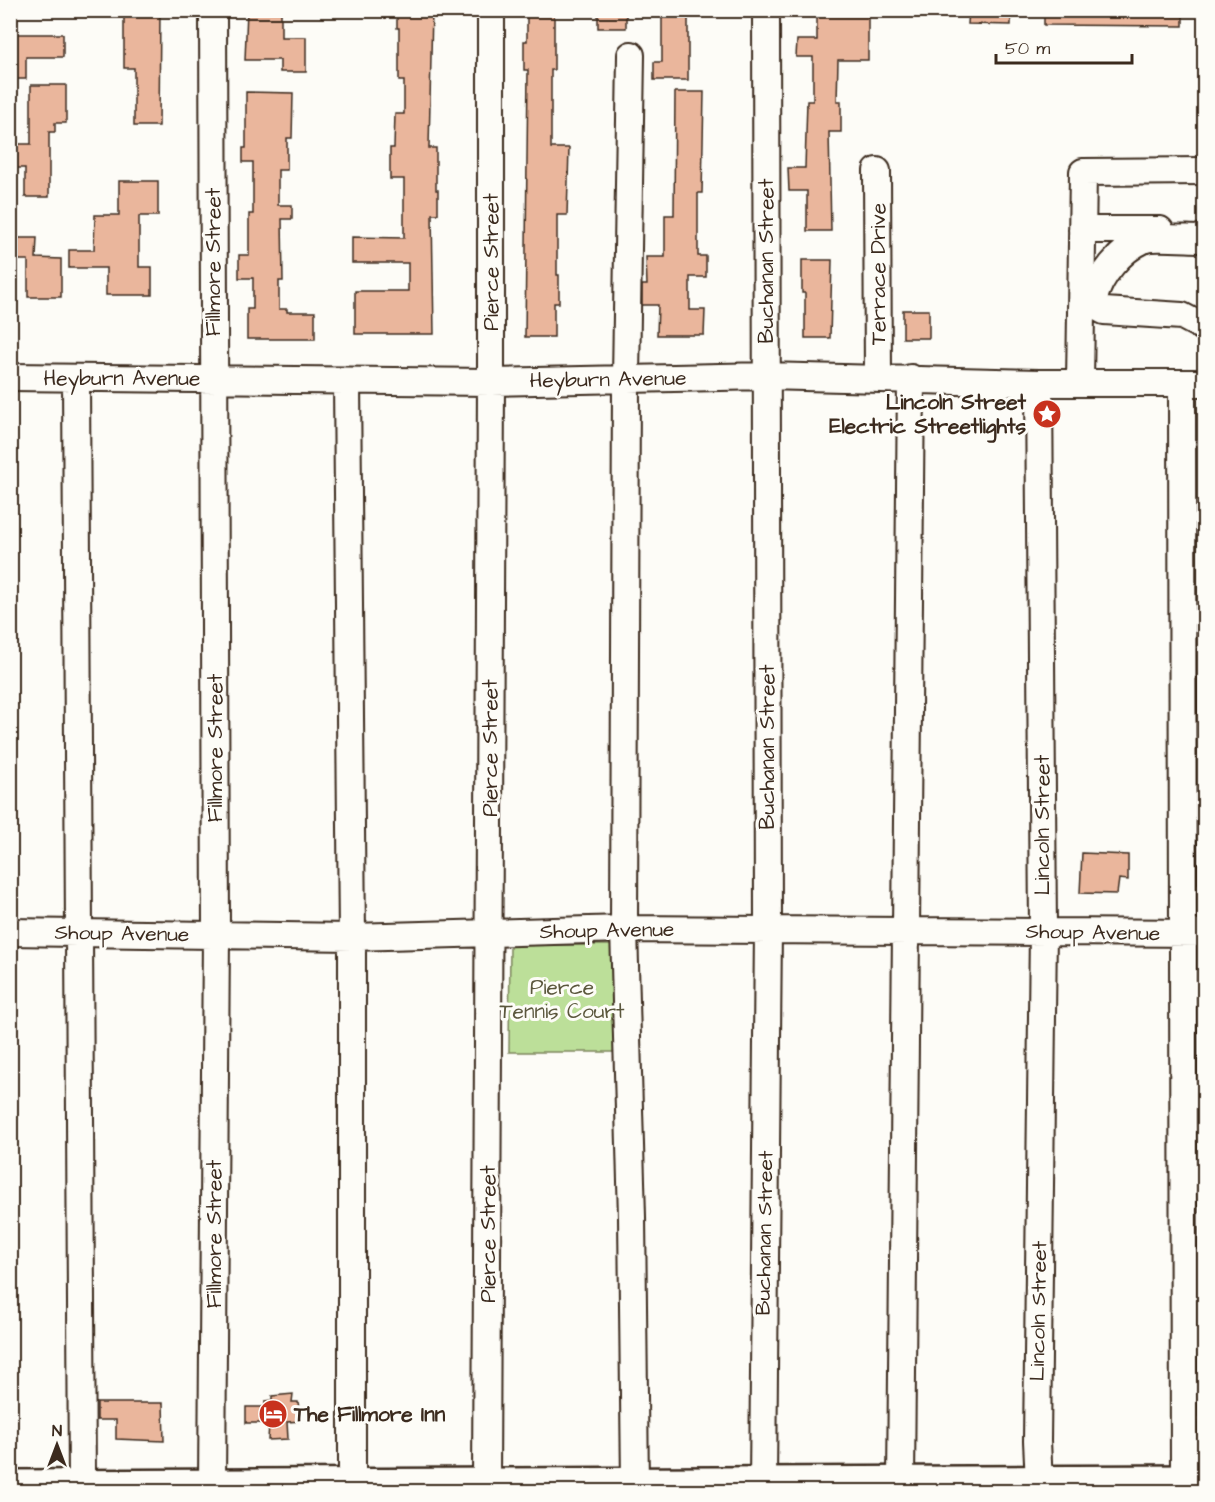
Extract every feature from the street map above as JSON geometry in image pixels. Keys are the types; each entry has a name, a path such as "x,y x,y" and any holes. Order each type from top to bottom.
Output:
{"main road":[{"path":"10,1487 82,1486 212,1490 352,1485 416,1488 635,1484 691,1488 763,1484 833,1487 901,1483 1043,1487 1194,1482"}],"street":[{"name":"Fillmore Street","path":"212,1490 216,934 213,10"},
{"name":"Pierce Street","path":"486,1485 490,932 491,10"},
{"name":"Buchanan Street","path":"763,1484 768,928 766,10"},
{"path":"631,55 626,379 624,929 632,1217 635,1484"},
{"name":"Terrace Drive","path":"877,171 878,377"},
{"path":"1080,382 1083,172 1204,171"},
{"path":"1082,230 1204,230"},
{"path":"1204,236 1199,239 1144,239 1121,256 1104,274 1097,285 1094,299 1098,307 1104,311 1182,316 1204,327"},
{"path":"1081,329 1204,327"},
{"name":"Heyburn Avenue","path":"10,378 491,382 766,376 1193,383"},
{"path":"76,378 82,1486"},
{"path":"901,1483 911,378"},
{"path":"347,382 352,937 352,1485"},
{"name":"Lincoln Street","path":"1039,382 1043,931 1037,1442 1043,1487"},
{"path":"1193,383 1194,1482"},
{"name":"Shoup Avenue","path":"10,932 352,937 624,929 768,928 1194,933"}],"green space":[{"name":"Pierce Tennis Court","path":"510,945 614,945 614,1052 509,1052"}],"building":[{"path":"124,10 160,10 159,126 134,126 134,68 124,68"},
{"path":"247,10 281,10 281,37 306,37 306,72 280,72 280,60 245,60"},
{"path":"397,10 432,10 429,148 436,148 436,190 438,190 438,214 432,214 434,334 355,334 355,291 408,291 408,263 352,263 352,237 404,238 404,179 390,179 390,148 394,148 395,114 404,114 404,81 399,81"},
{"path":"527,10 554,10 551,148 569,148 567,215 557,215 559,303 554,303 554,337 525,337 528,70 524,70 524,41 527,41"},
{"path":"598,10 626,10 626,28 598,28"},
{"path":"662,10 688,10 688,80 654,80 654,62 662,62"},
{"path":"817,10 868,10 868,60 838,60 837,101 841,101 841,132 829,132 831,231 807,231 807,191 789,191 788,168 805,168 807,101 813,101 813,57 796,57 797,40 817,40"},
{"path":"969,10 1011,10 1011,25 968,24"},
{"path":"1044,10 1183,10 1183,26 1044,25"},
{"path":"10,34 63,34 63,57 26,57 26,79 10,79"},
{"path":"31,85 66,85 66,123 55,123 55,132 49,132 49,197 25,197 25,168 10,168 10,144 31,144"},
{"path":"246,92 293,93 292,138 287,138 287,170 278,170 278,205 292,205 292,219 282,219 283,281 279,281 279,309 287,309 287,312 315,312 315,339 247,339 247,309 253,309 253,278 239,278 239,255 249,255 249,214 253,214 253,162 243,162 243,148 246,148"},
{"path":"675,92 704,92 702,193 698,193 698,256 706,256 706,277 690,277 690,310 705,310 704,335 657,335 658,305 642,305 642,285 647,285 646,257 665,257 665,215 674,215"},
{"path":"119,181 158,181 158,216 139,216 139,267 152,267 152,295 106,295 106,268 69,268 69,250 94,250 95,215 119,215"},
{"path":"17,238 37,238 36,258 61,259 61,297 28,297 28,260 17,260"},
{"path":"802,260 832,260 830,338 805,338"},
{"path":"903,310 929,310 929,338 903,338"},
{"path":"1197,656 1204,656 1204,713 1198,714"},
{"path":"1082,853 1128,855 1128,880 1119,879 1117,894 1080,893"},
{"path":"1198,863 1204,863 1204,884 1198,884"},
{"name":"The Fillmore Inn","path":"293,1394 292,1402 298,1402 301,1421 287,1422 288,1439 268,1440 269,1423 246,1423 246,1407 265,1407 265,1401 272,1400 272,1396"},
{"path":"97,1403 163,1403 164,1441 116,1439 116,1420 97,1420"}],"place":[{"name":"Lincoln Street Electric Streetlights","path":"1047,414"},
{"name":"The Fillmore Inn","path":"273,1414"}]}
